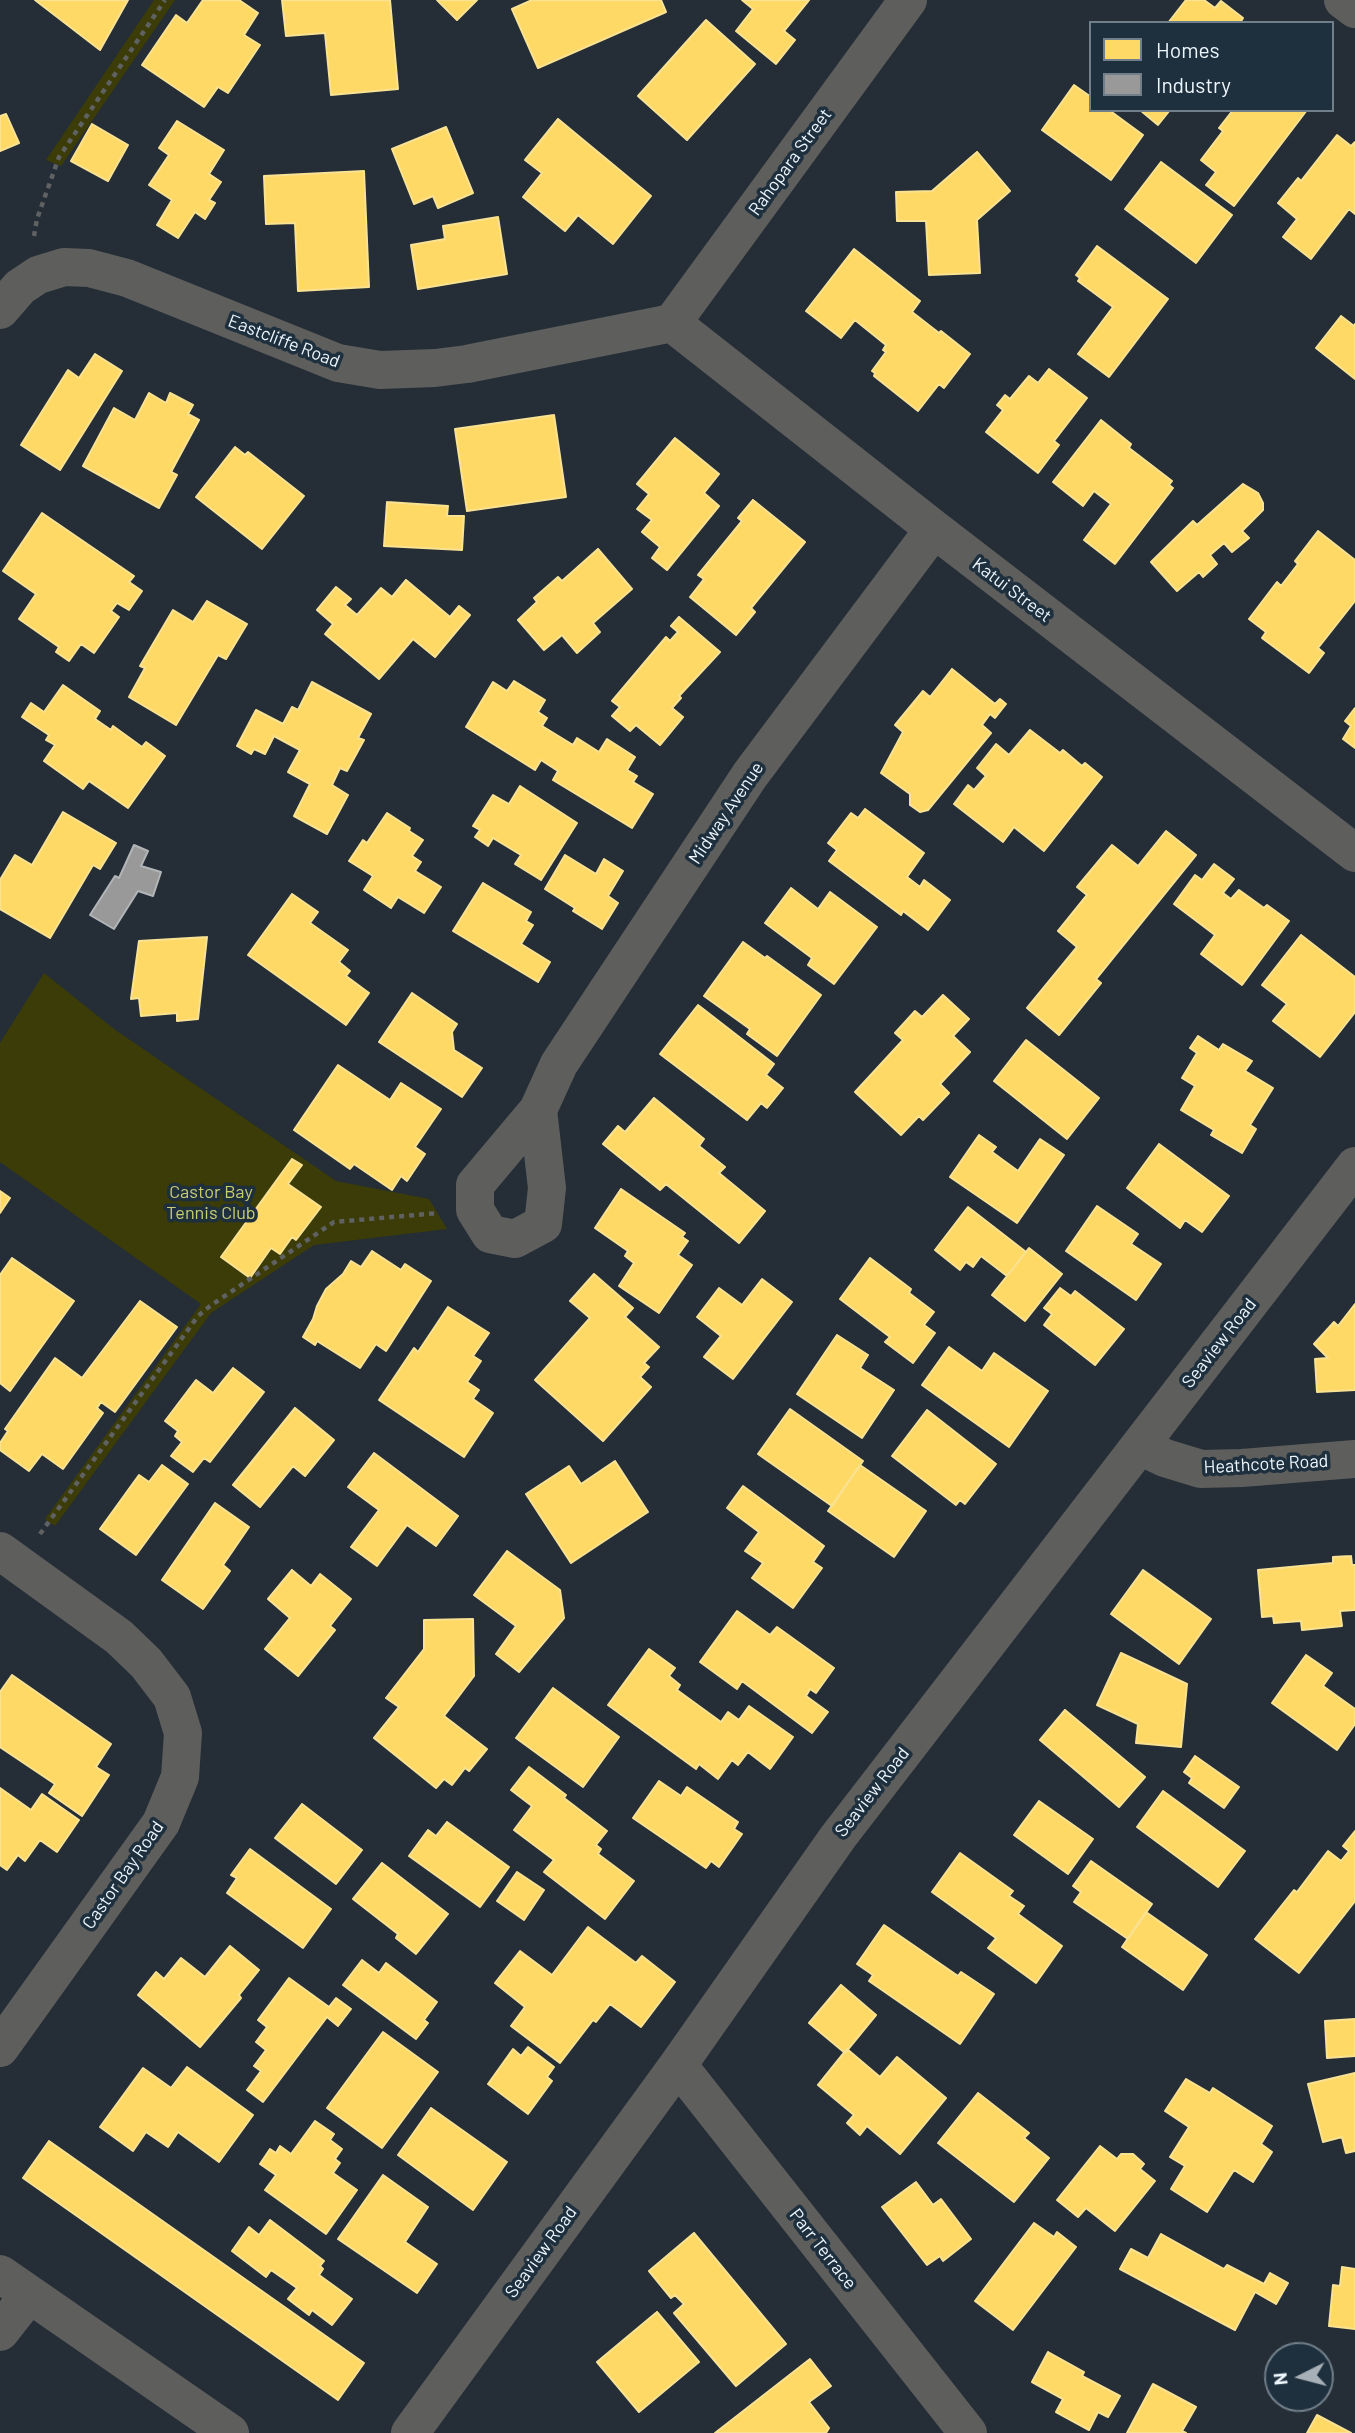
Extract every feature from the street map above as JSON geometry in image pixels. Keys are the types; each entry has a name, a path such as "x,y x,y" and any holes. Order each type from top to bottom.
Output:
{"street":[{"name":"Rahopara Street","path":"672,323 908,0"},
{"path":"1343,0 1355,9"},
{"name":"Eastcliffe Road","path":"0,310 20,287 52,269 75,267 109,272 338,363 380,370 436,369 672,323"},
{"name":"Katui Street","path":"672,323 934,529 1355,853"},
{"name":"Midway Avenue","path":"475,1210 475,1185 538,1110 559,1064 750,775 934,529"},
{"path":"475,1210 490,1234 515,1239 542,1224 547,1188 538,1110"},
{"name":"Seaview Road","path":"410,2433 678,2065 838,1837 1355,1166"},
{"name":"Heathcote Road","path":"1140,1446 1165,1458 1201,1469 1355,1459"},
{"name":"Castor Bay Road","path":"0,2048 161,1823 180,1777 183,1733 172,1697 146,1663 118,1637 9,1558"},
{"name":"Parr Terrace","path":"678,2065 968,2433"},
{"path":"0,2332 15,2284 230,2433"}],"path":[{"path":"38,275 33,244 37,219 60,158 165,0"},
{"path":"9,1558 198,1317 210,1306 334,1222 475,1210"}],"green space":[{"path":"154,0 175,0 61,166 46,160"},
{"name":"Castor Bay Tennis Club","path":"44,973 114,1029 336,1181 429,1199 447,1229 314,1245 211,1313 55,1526 45,1519 201,1304 0,1162 0,1043"}],"building: Homes":[{"path":"35,0 128,0 100,50"},
{"path":"203,0 239,0 258,13 244,35 260,45 228,93 218,87 204,107 142,65 176,15 187,23"},
{"path":"282,0 390,0 398,89 331,95 325,33 286,36"},
{"path":"437,0 477,0 457,20"},
{"path":"532,0 661,0 666,12 538,68 512,9"},
{"path":"742,0 809,0 784,31 795,40 776,64 736,31 753,9"},
{"path":"1186,0 1204,0 1215,8 1221,1 1243,18 1241,21 1170,21"},
{"path":"706,20 755,64 687,140 638,96"},
{"path":"1074,85 1089,96 1089,112 1112,112 1143,135 1111,180 1042,130"},
{"path":"1142,112 1168,112 1158,125"},
{"path":"1231,112 1305,112 1234,206 1206,185 1216,172 1201,160 1223,131 1219,128"},
{"path":"6,114 19,143 0,151 0,116"},
{"path":"558,119 651,196 613,244 578,215 565,231 523,197 542,173 525,160"},
{"path":"177,121 224,150 209,174 221,182 209,200 215,203 205,219 195,212 178,238 157,225 172,200 149,185 169,155 159,148"},
{"path":"92,124 128,145 108,181 71,161"},
{"path":"446,127 473,193 438,208 433,196 414,204 392,149"},
{"path":"1337,135 1351,146 1355,142 1355,214 1349,209 1311,259 1283,237 1297,219 1278,203 1298,178 1301,181"},
{"path":"977,152 1010,191 977,220 980,273 929,275 926,221 897,221 896,192 932,191"},
{"path":"1161,162 1232,215 1196,263 1125,209"},
{"path":"364,171 369,287 298,291 295,223 266,224 264,176"},
{"path":"498,217 507,274 418,289 411,245 445,239 443,226"},
{"path":"1097,246 1168,299 1109,377 1078,354 1113,307 1078,281 1080,278 1076,275"},
{"path":"854,249 920,301 912,312 970,354 944,388 939,384 918,411 874,376 872,371 886,352 883,350 886,345 855,320 841,338 806,311"},
{"path":"1341,316 1354,326 1355,324 1355,379 1316,348"},
{"path":"95,354 122,371 60,470 21,445 68,370 79,378"},
{"path":"1049,369 1087,398 1054,441 1059,445 1038,473 986,432 1003,410 997,405 1005,395 1010,399 1029,376 1038,383"},
{"path":"149,393 166,403 170,393 193,405 188,414 199,420 171,472 177,475 159,508 83,466 114,408 135,420"},
{"path":"554,415 566,497 467,511 455,429"},
{"path":"1101,420 1131,444 1129,448 1172,481 1169,485 1173,488 1115,564 1084,540 1111,504 1094,491 1083,506 1053,482"},
{"path":"675,438 719,474 704,493 719,506 667,570 652,558 660,547 642,532 652,520 637,509 649,494 637,484"},
{"path":"235,447 245,455 248,452 304,496 262,549 196,497"},
{"path":"1243,484 1258,493 1263,503 1263,510 1242,531 1249,538 1232,552 1224,543 1210,555 1217,564 1203,577 1199,572 1177,591 1151,562 1193,521 1197,525"},
{"path":"753,500 805,542 751,608 755,612 736,635 690,597 704,579 698,575 742,521 738,518"},
{"path":"387,502 448,506 447,516 464,516 462,550 384,546"},
{"path":"42,513 134,576 129,582 142,591 129,610 117,603 111,611 119,617 94,653 81,644 69,661 56,652 59,647 19,619 36,594 3,571"},
{"path":"1318,531 1355,560 1355,601 1318,648 1324,653 1309,673 1262,638 1266,632 1249,619 1277,582 1281,586 1298,564 1295,561"},
{"path":"598,549 632,589 593,623 600,632 577,653 562,635 544,650 518,620 537,602 534,598 558,577 562,581"},
{"path":"406,580 450,617 459,606 470,615 435,657 413,639 379,679 325,634 333,624 317,610 336,587 351,599 345,605 357,615 381,588 392,597"},
{"path":"207,601 247,624 226,659 218,655 176,725 129,697 145,668 140,666 173,610 193,622"},
{"path":"679,617 720,652 679,696 681,698 672,708 683,717 660,745 636,725 630,731 612,716 620,707 612,701 666,637 670,641 678,632 671,626"},
{"path":"952,669 995,704 1000,699 1006,704 995,718 990,714 982,725 991,733 928,810 920,812 910,805 910,794 881,773 903,732 895,725 923,691 930,697"},
{"path":"514,681 545,700 538,712 547,718 542,726 573,745 577,738 599,752 607,739 635,757 627,770 637,776 633,782 653,794 632,828 553,780 558,771 541,760 535,770 466,727 493,682 507,691"},
{"path":"312,682 371,714 358,738 364,740 347,771 340,768 332,785 348,795 327,834 294,816 310,784 288,772 300,750 274,736 265,754 254,749 251,754 237,746 256,710 283,724 292,707 298,710"},
{"path":"63,685 100,711 95,719 111,730 113,726 142,747 146,742 165,756 128,808 89,781 83,789 44,761 55,745 46,740 49,735 22,717 31,703 44,712"},
{"path":"1355,708 1355,748 1343,739 1351,726 1345,721"},
{"path":"1030,730 1060,753 1063,750 1082,766 1085,763 1102,777 1044,851 1014,827 1003,842 954,804 968,785 974,790 986,776 977,768 996,744 1009,755"},
{"path":"520,786 577,823 541,880 515,864 521,855 493,838 488,846 475,837 480,830 473,826 493,795 509,804"},
{"path":"865,809 924,853 907,877 920,887 924,880 950,900 928,930 903,911 901,915 829,861 837,850 828,843 851,813 858,818"},
{"path":"63,812 116,843 100,869 93,865 50,938 0,909 0,880 15,855 32,865"},
{"path":"387,813 423,840 412,856 421,862 415,871 441,887 424,913 398,897 391,908 364,890 373,876 349,861 363,840 367,843"},
{"path":"1166,831 1196,855 1096,979 1101,983 1059,1035 1027,1008 1077,947 1058,931 1087,895 1077,887 1112,845 1138,866"},
{"path":"565,855 596,874 604,859 623,871 608,896 618,903 602,929 545,889"},
{"path":"1214,864 1234,879 1223,893 1231,899 1239,890 1264,908 1267,905 1289,921 1242,985 1201,954 1215,935 1174,904 1195,875 1202,880"},
{"path":"483,883 531,912 526,921 533,925 521,944 550,962 538,982 453,931"},
{"path":"791,888 818,909 830,892 877,927 834,984 808,965 812,958 765,923"},
{"path":"292,894 318,912 310,923 348,950 339,962 350,971 346,976 369,993 346,1025 248,955"},
{"path":"1301,935 1355,977 1355,1012 1320,1057 1273,1021 1287,1004 1262,985"},
{"path":"207,937 198,1019 177,1021 177,1013 141,1016 139,998 131,999 139,941"},
{"path":"743,942 821,995 777,1056 747,1034 750,1029 704,996"},
{"path":"412,993 457,1024 452,1032 454,1050 482,1068 462,1097 379,1042"},
{"path":"943,995 969,1019 953,1036 970,1052 940,1084 949,1093 923,1120 919,1116 901,1135 855,1092 903,1040 895,1033 915,1011 922,1017"},
{"path":"698,1005 774,1064 766,1075 783,1088 767,1108 761,1103 747,1120 660,1054"},
{"path":"1198,1036 1219,1050 1223,1044 1252,1061 1245,1071 1273,1088 1250,1125 1256,1129 1242,1153 1211,1135 1214,1130 1181,1110 1195,1086 1182,1078 1197,1053 1190,1048"},
{"path":"1026,1040 1099,1098 1067,1139 994,1081"},
{"path":"338,1065 390,1100 401,1083 441,1109 415,1147 425,1154 407,1181 401,1176 392,1190 354,1164 350,1169 294,1130"},
{"path":"654,1098 704,1139 699,1146 725,1167 719,1173 765,1211 739,1243 666,1184 660,1190 603,1144 618,1126 625,1132"},
{"path":"979,1135 996,1147 992,1152 1018,1171 1040,1139 1064,1155 1017,1223 950,1177"},
{"path":"1159,1144 1229,1196 1202,1232 1185,1220 1180,1228 1127,1188"},
{"path":"292,1159 302,1165 288,1184 321,1207 296,1240 292,1237 280,1254 271,1248 250,1278 221,1257"},
{"path":"621,1189 685,1233 682,1237 688,1241 678,1255 692,1265 659,1313 619,1286 634,1263 625,1256 628,1251 595,1228"},
{"path":"0,1191 10,1198 0,1213"},
{"path":"1097,1206 1138,1234 1131,1244 1161,1264 1136,1300 1066,1251"},
{"path":"968,1207 1026,1252 1007,1276 981,1256 973,1267 966,1262 960,1270 935,1250"},
{"path":"1029,1248 1062,1274 1025,1321 992,1295"},
{"path":"372,1251 401,1270 405,1264 431,1281 386,1351 376,1344 360,1368 317,1341 315,1345 303,1337 326,1289 343,1274 351,1261 361,1267"},
{"path":"12,1258 74,1301 10,1391 0,1383 0,1275"},
{"path":"870,1258 911,1289 909,1293 934,1312 924,1325 935,1333 913,1363 885,1342 890,1337 840,1299"},
{"path":"594,1274 633,1308 625,1317 659,1347 644,1363 649,1367 640,1377 651,1387 603,1441 535,1380 590,1318 570,1301"},
{"path":"762,1279 792,1302 733,1379 704,1357 721,1336 697,1317 719,1288 742,1305"},
{"path":"1060,1288 1071,1296 1075,1291 1124,1329 1095,1365 1044,1325 1052,1314 1044,1308"},
{"path":"140,1301 177,1327 115,1412 101,1402 97,1408 103,1413 63,1469 42,1454 29,1471 0,1450 0,1443 8,1431 5,1429 55,1358 82,1378"},
{"path":"1355,1304 1355,1390 1317,1392 1315,1359 1328,1358 1314,1344 1334,1322 1338,1326"},
{"path":"448,1307 489,1333 473,1356 481,1361 467,1382 479,1390 473,1399 493,1413 464,1457 379,1400 414,1348 418,1352"},
{"path":"837,1335 868,1355 860,1368 894,1390 862,1438 797,1394"},
{"path":"949,1347 982,1371 994,1353 1048,1391 1009,1447 922,1385"},
{"path":"233,1368 264,1392 210,1462 204,1458 193,1472 171,1456 182,1442 175,1436 178,1431 165,1421 196,1380 213,1393"},
{"path":"295,1408 334,1440 305,1476 293,1466 260,1507 233,1485"},
{"path":"790,1409 863,1461 832,1506 758,1454"},
{"path":"927,1410 996,1464 965,1504 960,1500 956,1505 892,1456"},
{"path":"374,1453 458,1516 436,1546 407,1525 377,1566 351,1547 379,1510 348,1487"},
{"path":"615,1461 648,1512 571,1563 526,1494 569,1466 581,1484"},
{"path":"162,1465 188,1484 136,1555 100,1529 139,1475 149,1482"},
{"path":"860,1465 926,1511 894,1557 828,1511"},
{"path":"743,1486 824,1546 813,1562 822,1568 793,1608 752,1578 763,1563 745,1551 759,1532 727,1508"},
{"path":"215,1503 249,1527 223,1565 230,1571 203,1609 162,1580"},
{"path":"507,1551 560,1590 564,1618 519,1672 496,1654 516,1626 474,1595"},
{"path":"1351,1556 1352,1565 1355,1565 1355,1610 1340,1611 1342,1626 1302,1630 1301,1621 1274,1623 1273,1616 1262,1617 1258,1570 1333,1563 1333,1557"},
{"path":"292,1570 311,1586 320,1574 351,1599 330,1626 335,1630 298,1676 265,1649 290,1618 268,1599"},
{"path":"1143,1570 1211,1619 1179,1664 1111,1614"},
{"path":"737,1611 770,1635 777,1627 834,1668 816,1693 810,1689 806,1696 828,1712 812,1733 742,1681 737,1689 700,1662"},
{"path":"473,1619 474,1676 444,1716 487,1749 469,1771 465,1768 452,1785 444,1779 436,1788 374,1738 399,1707 386,1698 424,1649 424,1620"},
{"path":"649,1649 675,1668 669,1676 680,1685 677,1690 721,1722 728,1712 739,1720 749,1706 793,1737 770,1769 748,1752 738,1765 732,1760 718,1779 699,1764 696,1769 608,1705"},
{"path":"1121,1653 1187,1684 1181,1747 1136,1743 1138,1724 1097,1705"},
{"path":"1306,1655 1332,1673 1323,1686 1355,1709 1355,1724 1337,1750 1272,1703"},
{"path":"12,1675 111,1744 96,1767 109,1775 82,1816 49,1793 55,1784 0,1747 0,1692"},
{"path":"553,1688 619,1737 583,1787 516,1738"},
{"path":"1065,1710 1145,1777 1119,1807 1040,1740"},
{"path":"1195,1756 1239,1787 1224,1808 1189,1783 1192,1778 1184,1772"},
{"path":"529,1767 607,1831 596,1845 601,1849 598,1854 634,1881 605,1919 544,1872 554,1860 514,1830 532,1806 511,1790"},
{"path":"659,1781 681,1796 687,1787 738,1822 734,1829 742,1834 719,1867 711,1861 706,1868 633,1818"},
{"path":"0,1788 31,1810 42,1794 79,1820 57,1852 40,1840 25,1861 18,1855 7,1870 0,1865"},
{"path":"1163,1791 1245,1851 1218,1887 1137,1827"},
{"path":"1039,1801 1093,1839 1068,1874 1014,1835"},
{"path":"302,1804 362,1850 336,1884 275,1838"},
{"path":"447,1822 509,1867 480,1907 409,1856 428,1830 436,1836"},
{"path":"1355,1831 1355,1901 1299,1973 1255,1939 1294,1890 1297,1892 1328,1851 1341,1861 1349,1851 1343,1846"},
{"path":"250,1849 331,1909 303,1948 227,1893 237,1878 231,1875"},
{"path":"960,1853 1013,1891 1009,1896 1024,1906 1018,1914 1062,1946 1036,1983 988,1948 996,1938 932,1892"},
{"path":"1091,1861 1152,1904 1128,1939 1074,1902 1081,1892 1073,1886"},
{"path":"382,1863 448,1914 416,1954 396,1938 398,1934 353,1899"},
{"path":"517,1872 544,1890 524,1920 497,1901"},
{"path":"1146,1912 1207,1955 1183,1990 1122,1947"},
{"path":"884,1925 958,1976 961,1972 994,1994 960,2044 869,1981 873,1975 857,1964"},
{"path":"588,1927 636,1963 642,1956 675,1982 641,2027 610,2004 596,2022 593,2020 560,2063 511,2026 525,2007 495,1983 520,1951 552,1975"},
{"path":"230,1946 259,1970 239,1995 241,1998 200,2047 138,1995 156,1972 164,1979 181,1958 205,1977"},
{"path":"362,1960 379,1973 386,1963 437,2002 424,2020 428,2023 416,2039 343,1985"},
{"path":"289,1978 329,2007 336,1998 351,2009 338,2026 327,2017 263,2102 247,2090 261,2071 254,2066 266,2050 256,2042 267,2027 258,2020"},
{"path":"841,1985 876,2015 845,2053 809,2023"},
{"path":"1355,2019 1355,2056 1327,2058 1325,2021"},
{"path":"383,2032 438,2072 382,2148 327,2108"},
{"path":"528,2047 554,2067 547,2077 552,2081 528,2114 488,2084 513,2049 521,2056"},
{"path":"847,2049 880,2077 897,2057 946,2098 900,2154 867,2126 860,2135 847,2123 854,2115 818,2085"},
{"path":"187,2067 253,2115 219,2162 178,2132 168,2147 146,2132 133,2151 100,2127 143,2068 171,2088"},
{"path":"1355,2073 1355,2151 1346,2153 1342,2137 1323,2142 1308,2084"},
{"path":"1186,2079 1210,2093 1213,2088 1272,2126 1261,2144 1272,2152 1253,2182 1234,2170 1207,2212 1171,2189 1185,2166 1170,2157 1189,2127 1165,2111"},
{"path":"978,2093 1029,2133 1024,2138 1049,2158 1014,2202 938,2143"},
{"path":"431,2108 507,2162 473,2210 398,2155"},
{"path":"315,2121 334,2134 330,2140 342,2149 335,2159 340,2163 333,2173 357,2190 326,2234 265,2190 276,2175 260,2164 270,2149 276,2153 280,2146 291,2154"},
{"path":"49,2141 364,2363 338,2400 23,2178"},
{"path":"1100,2146 1117,2159 1121,2154 1133,2154 1144,2164 1140,2169 1155,2181 1115,2231 1086,2208 1078,2217 1057,2200"},
{"path":"383,2175 428,2207 405,2242 437,2264 417,2293 338,2239"},
{"path":"916,2182 933,2205 941,2199 971,2239 943,2261 940,2256 927,2265 882,2207"},
{"path":"270,2220 324,2261 319,2275 352,2299 332,2325 312,2310 309,2315 288,2299 297,2288 271,2270 266,2277 232,2251 249,2227 259,2235"},
{"path":"1034,2223 1054,2237 1057,2232 1076,2247 1013,2330 975,2301"},
{"path":"694,2233 786,2344 736,2386 674,2313 684,2304 675,2295 671,2298 649,2271"},
{"path":"1161,2234 1224,2269 1227,2265 1264,2284 1270,2273 1288,2283 1276,2304 1255,2292 1235,2330 1120,2269 1131,2249 1148,2258"},
{"path":"1342,2267 1355,2269 1355,2329 1329,2326 1333,2285 1340,2286"},
{"path":"657,2312 699,2362 639,2412 597,2362"},
{"path":"1048,2352 1084,2372 1082,2376 1120,2396 1108,2417 1098,2412 1089,2430 1056,2412 1063,2399 1032,2382"},
{"path":"810,2359 831,2386 809,2402 829,2428 826,2433 715,2433"},
{"path":"1153,2384 1196,2407 1182,2431 1186,2433 1127,2433"},
{"path":"1317,2415 1351,2433 1307,2433"}],"building: Industry":[{"path":"134,845 148,851 141,866 161,872 153,896 138,891 114,929 90,915 115,876 119,878"}]}
